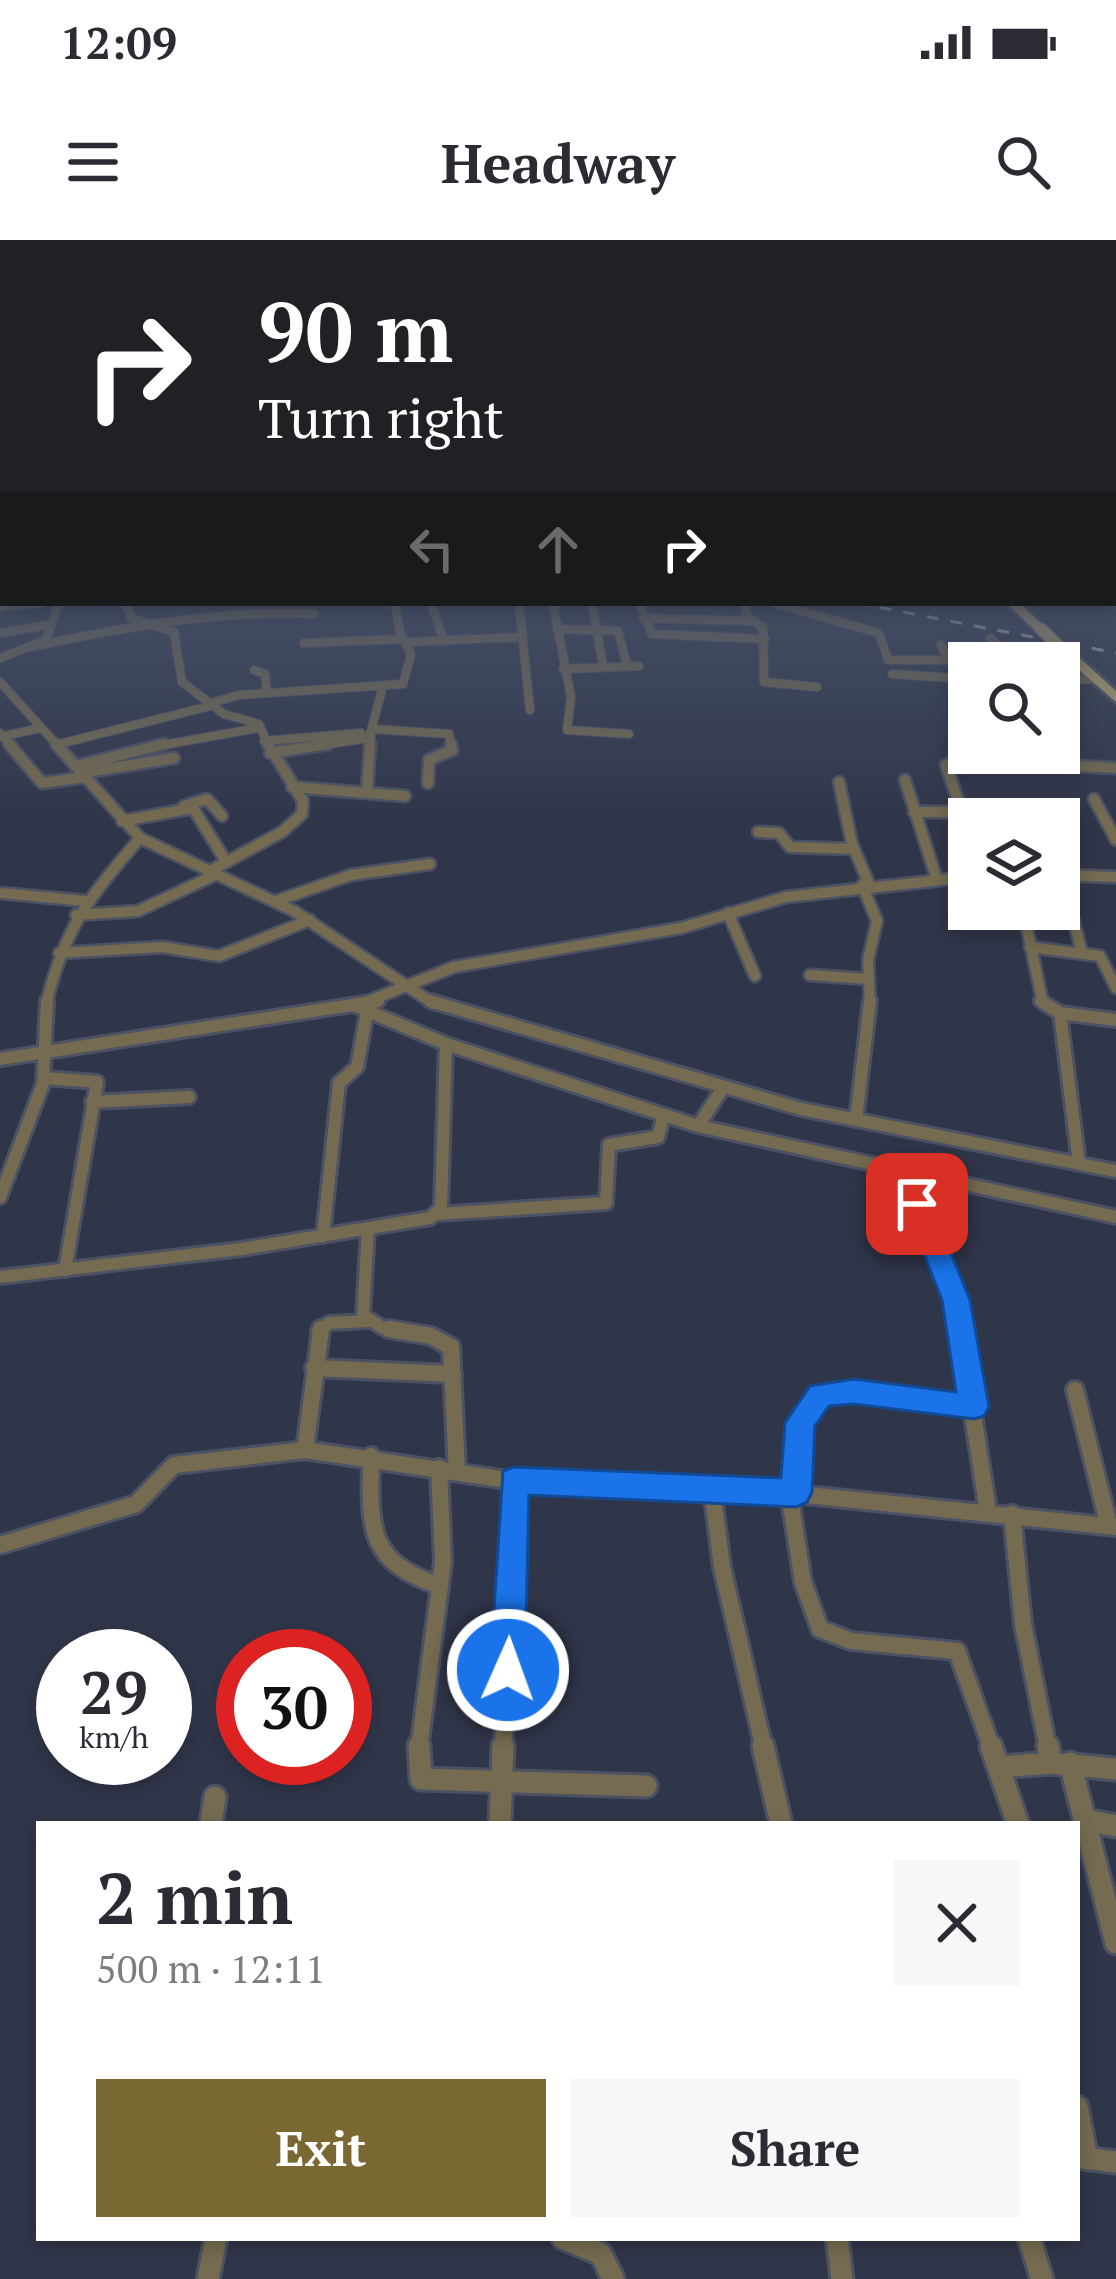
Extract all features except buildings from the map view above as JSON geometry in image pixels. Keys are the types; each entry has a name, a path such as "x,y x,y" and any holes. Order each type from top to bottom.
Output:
{"highway":[{"path":"1052,639 1116,698"}],"street":[{"path":"4,639 12,653"},
{"path":"0,658 46,639"},
{"path":"30,647 65,639"},
{"path":"76,914 139,911 213,873 225,860 298,818 304,805 270,753 260,728 213,704 178,676 175,639"},
{"path":"304,644 480,639"},
{"path":"524,639 530,710"},
{"path":"559,639 571,697 567,730 629,734"},
{"path":"599,639 603,667"},
{"path":"621,639 627,666"},
{"path":"749,639 765,640 764,682 817,686"},
{"path":"881,639 888,660 947,660"},
{"path":"55,745 267,693 382,690 407,679 411,654 404,641"},
{"path":"941,645 948,663"},
{"path":"563,668 639,666"},
{"path":"254,670 265,674 267,693"},
{"path":"892,674 948,678"},
{"path":"1080,679 1095,679"},
{"path":"0,682 140,838 310,920 451,1012 856,1120 1116,1171"},
{"path":"367,790 372,732 382,690"},
{"path":"40,728 2,736 44,785 213,732 260,728"},
{"path":"270,753 353,743 372,732"},
{"path":"264,741 372,732 447,732 452,750 429,760 428,783"},
{"path":"81,772 174,758"},
{"path":"1080,766 1116,768"},
{"path":"914,812 962,812 949,774"},
{"path":"905,780 938,880"},
{"path":"839,782 854,850 877,915 856,1120"},
{"path":"292,787 404,796"},
{"path":"122,821 207,799 222,816"},
{"path":"1094,800 1116,840"},
{"path":"184,806 206,820 211,846 225,860"},
{"path":"758,832 779,833 790,847 854,850"},
{"path":"0,1197 44,1078 44,1016 59,953 76,914 140,838"},
{"path":"276,901 351,875 430,864"},
{"path":"1080,876 1116,877"},
{"path":"0,1059 362,1009 470,963 681,928 728,913 866,885 948,879"},
{"path":"0,893 86,901"},
{"path":"728,913 755,976"},
{"path":"59,953 162,947 219,956 310,920"},
{"path":"1027,930 1042,1004 1060,1013 1116,1020"},
{"path":"1076,930 1082,953"},
{"path":"1030,947 1105,958 1116,988"},
{"path":"810,975 868,979"},
{"path":"362,1009 446,1044 698,1126 1116,1217"},
{"path":"322,1236 339,1083 356,1067 362,1009"},
{"path":"1060,1013 1079,1163"},
{"path":"437,1214 446,1044"},
{"path":"44,1078 94,1079 65,1270"},
{"path":"698,1126 723,1088"},
{"path":"92,1102 189,1097"},
{"path":"0,1277 322,1236 437,1214 606,1203 609,1145 658,1137 664,1115"},
{"path":"905,1174 956,1300 988,1511"},
{"path":"368,1229 361,1294 368,1321"},
{"path":"305,1450 316,1336 323,1326 368,1321 446,1341 453,1374 448,1470 440,1586 418,1769 421,1779 646,1786"},
{"path":"314,1368 453,1374"},
{"path":"0,1545 136,1504 174,1465 305,1450 371,1456 514,1481 792,1492 1113,1527 1075,1390"},
{"path":"974,1407 854,1391 820,1394 800,1423 792,1492 807,1598 820,1629 839,1639 925,1643 957,1651 1017,1821"},
{"path":"371,1456 376,1546 400,1574 440,1586"},
{"path":"500,1821 514,1481"},
{"path":"712,1489 725,1582 780,1821"},
{"path":"1012,1514 1023,1624 1061,1763 1085,1820 1116,1943"},
{"path":"1000,1767 1061,1763 1116,1769"},
{"path":"212,1821 215,1797"},
{"path":"1085,1820 1116,1826"},
{"path":"1082,2158 1116,2162"},
{"path":"208,2279 215,2241"},
{"path":"576,2241 594,2245 610,2263 613,2279"},
{"path":"837,2241 842,2279"},
{"path":"1031,2241 1042,2279"}],"railway":[{"path":"1044,639 1116,653"}],"route":[{"path":"508,1670 514,1481 796,1492 800,1423 803,1412 820,1394 854,1391 974,1407 956,1300 917,1204"}]}
